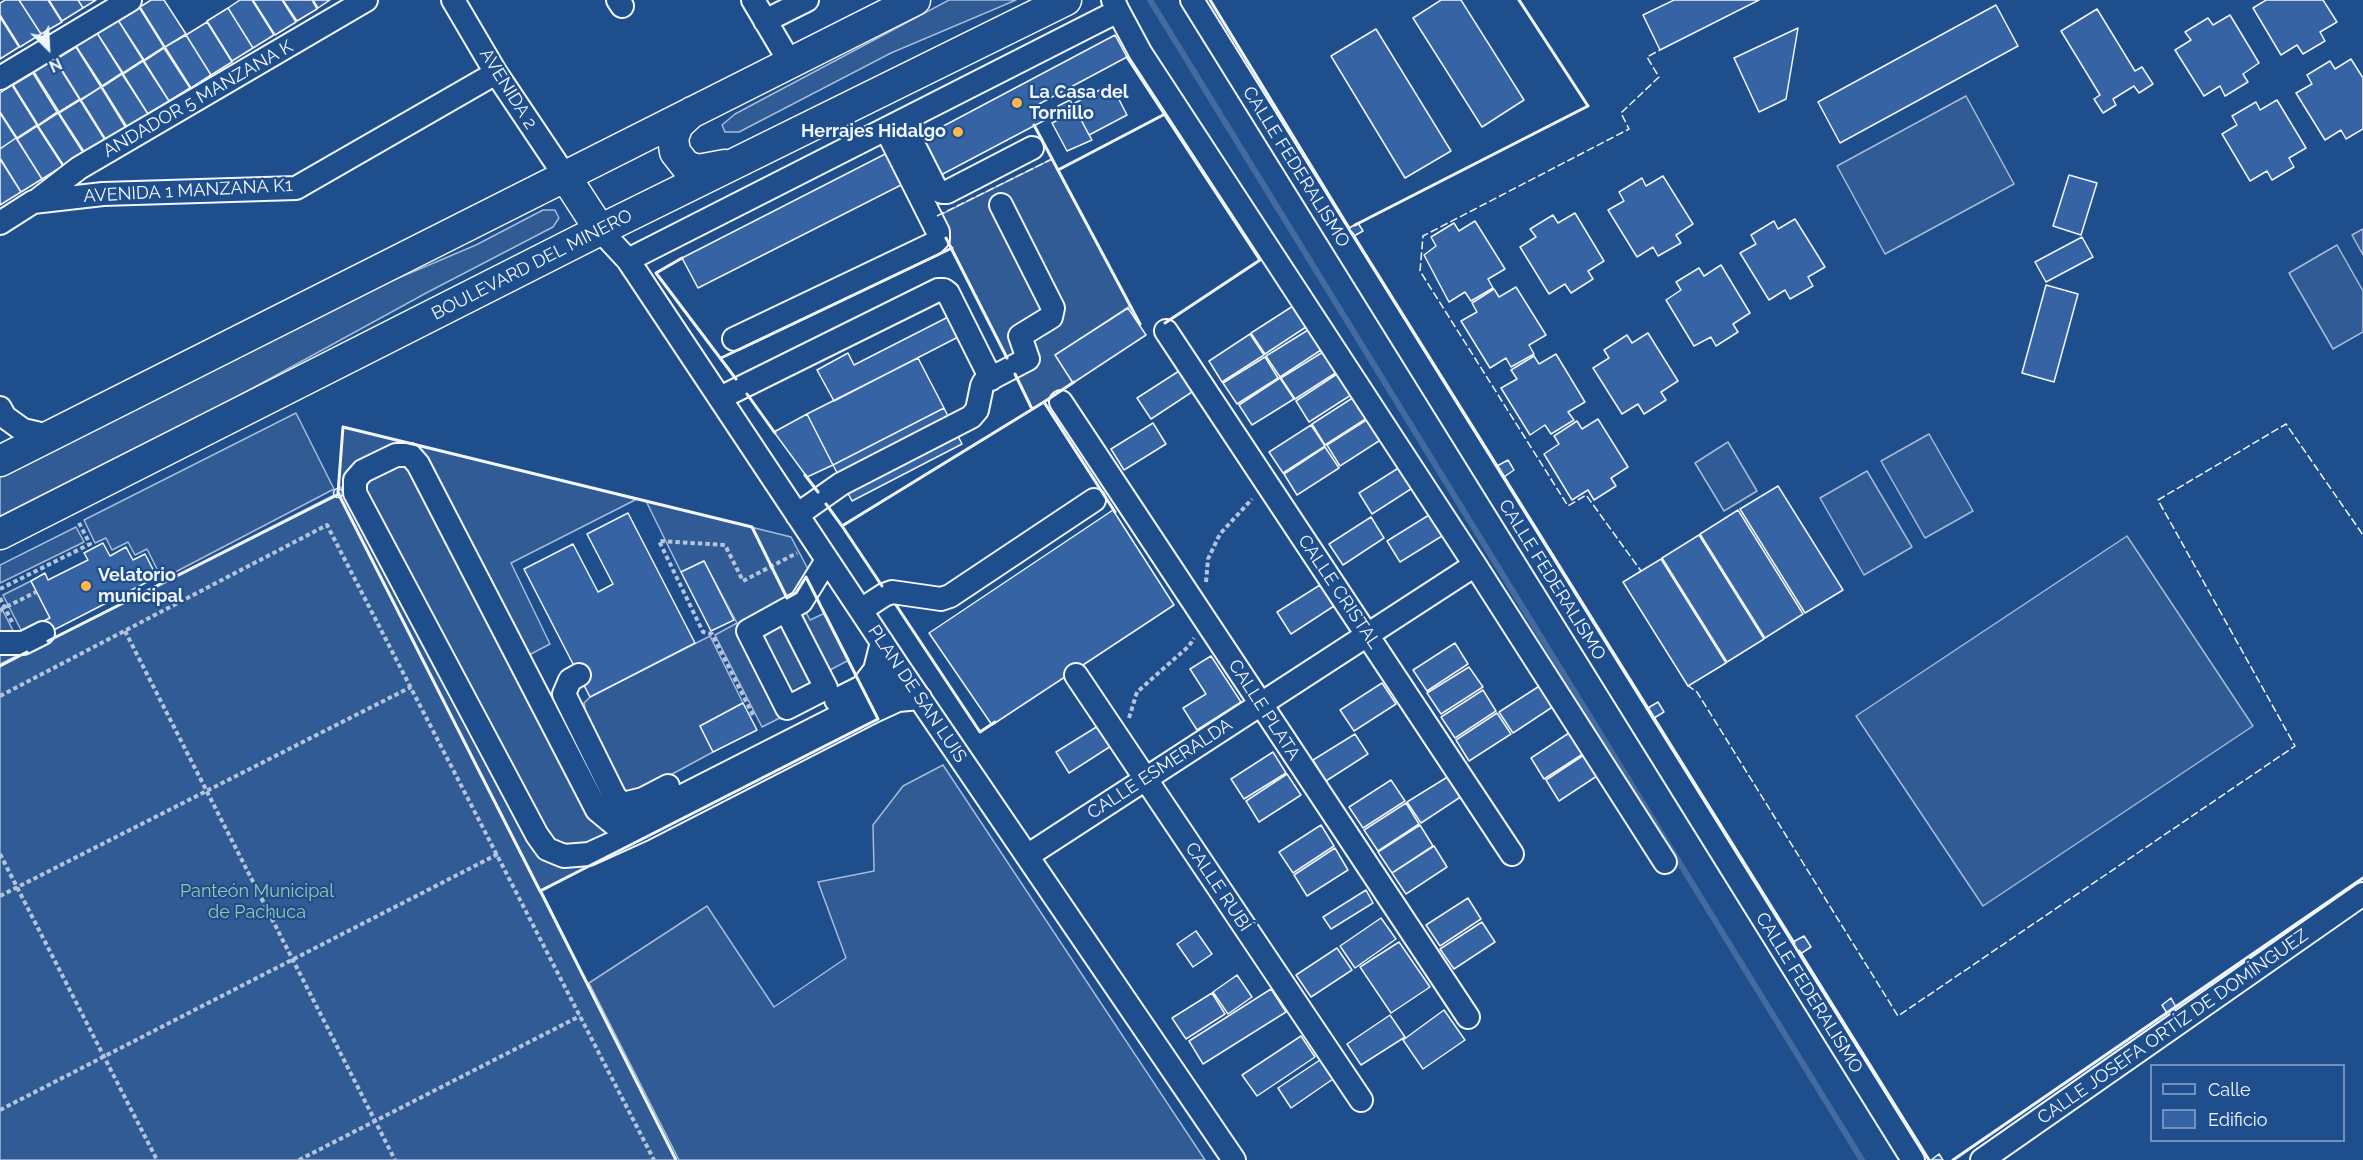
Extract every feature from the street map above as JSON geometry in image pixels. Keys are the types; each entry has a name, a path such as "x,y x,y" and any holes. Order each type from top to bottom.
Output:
{"main road":[{"path":"0,461 915,0"},
{"name":"BOULEVARD DEL MINERO","path":"0,534 600,230 1066,0"},
{"path":"692,112 678,125 673,138 675,152 686,166 698,170 739,161"},
{"path":"565,176 600,230"}],"street":[{"path":"0,78 130,0"},
{"name":"ANDADOR 5 MANZANA K","path":"33,202 80,168 366,0"},
{"name":"AVENIDA 2","path":"453,0 496,73 565,176"},
{"path":"753,0 791,64"},
{"path":"765,21 807,0"},
{"name":"CALLE FEDERALISMO","path":"1192,0 1913,1160"},
{"path":"628,260 894,126 1115,5 1140,52 1475,565 1665,862"},
{"name":"AVENIDA 1 MANZANA K1","path":"0,223 33,202 103,194 296,188 496,73"},
{"path":"894,126 936,189 942,192 947,192 1032,148"},
{"path":"734,339 933,244 938,239 938,232 894,126"},
{"path":"798,515 841,484 975,414 982,386 1028,358 1020,336 1054,313 1001,205"},
{"name":"PLAN DE SAN LUIS","path":"600,230 628,260 899,668 1234,1160"},
{"path":"720,398 938,290 948,293 991,379"},
{"name":"CALLE CRISTAL","path":"1166,331 1512,854"},
{"name":"CALLE PLATA","path":"1060,402 1468,1017"},
{"path":"0,408 5,417 23,430 49,436"},
{"path":"899,668 890,687 869,701 635,820 614,824 597,810 418,464 410,455 396,455 363,471 355,480 355,493 537,835 547,849 564,856 589,854 642,830 874,711 898,700 920,698"},
{"path":"861,610 892,592 941,599 950,596 1094,500"},
{"path":"786,610 801,602 822,551"},
{"name":"CALLE ESMERALDA","path":"1027,855 1475,565"},
{"path":"9,638 23,643 43,633"},
{"path":"579,675 570,680 564,694 615,797 623,804 643,799 862,687 875,670 882,642"},
{"name":"CALLE RUBÍ","path":"1076,675 1361,1100"},
{"name":"CALLE JOSEFA ORTÍZ DE DOMÍNGUEZ","path":"1982,1160 2363,894"}],"path":[{"path":"0,589 90,544 78,520 68,525"},
{"path":"0,696 327,525 654,1160"},
{"path":"753,716 711,634 703,632 659,541 725,545 743,581 822,551"},
{"path":"2,608 36,592"},
{"path":"0,598 9,638"},
{"path":"125,631 395,1160"},
{"path":"0,896 411,687"},
{"path":"0,854 157,1160"},
{"path":"0,1110 498,854"},
{"path":"299,1160 580,1016"}],"shaded area":[{"path":"949,0 1016,0 891,53 739,132 725,132 722,125 735,114"},
{"path":"1966,96 2014,184 1885,254 1837,166"},
{"path":"1052,159 1130,306 1056,355 1073,383 1032,409 936,217"},
{"path":"543,210 555,210 559,218 553,227 428,292 231,400 0,516 0,475 330,307 476,245"},
{"path":"2363,229 2363,255 2352,235"},
{"path":"2337,245 2363,291 2363,332 2333,349 2289,273"},
{"path":"296,413 334,489 162,579 147,549 135,555 128,542 112,550 106,538 95,543 84,520"},
{"name":"Panteón Municipal de Pachuca","path":"343,427 637,499 511,563 550,644 529,655 610,814 633,843 540,892 676,1160 0,1160 0,665 338,493 340,497 345,495 341,487 338,487"},
{"path":"1929,434 1973,511 1925,538 1881,461"},
{"path":"1728,442 1757,491 1724,511 1695,463"},
{"path":"1867,471 1912,547 1864,575 1820,498"},
{"path":"646,501 791,537 809,571 796,593 810,620 825,613 849,660 830,670 839,688 762,727 715,635 737,623 704,561 681,572"},
{"path":"76,527 84,542 0,583 0,565"},
{"path":"2127,536 2253,726 1983,906 1856,716"},
{"path":"31,581 50,618 22,632 3,595"},
{"path":"3,611 24,652 0,664 0,612"},
{"path":"710,636 743,703 700,726 713,752 637,793 625,790 586,714 584,703 590,697"},
{"path":"943,765 1205,1160 679,1160 589,983 707,906 774,1007 846,958 818,882 874,871 873,825 903,786"}],"building":[{"path":"5,0 19,0 41,34 20,47 0,15 0,3"},
{"path":"19,0 48,0 62,22 41,34"},
{"path":"49,0 78,0 83,8 62,21"},
{"path":"78,0 96,0 83,8"},
{"path":"151,0 164,0 186,34 165,47 140,7"},
{"path":"240,0 252,0 274,35 253,48 228,8"},
{"path":"253,0 282,0 296,22 275,35"},
{"path":"283,0 312,0 317,9 297,21"},
{"path":"313,0 330,0 318,8"},
{"path":"1441,0 1461,0 1524,100 1482,127 1413,18"},
{"path":"1674,0 1759,0 1660,50 1643,15"},
{"path":"2266,0 2323,0 2337,22 2320,32 2325,41 2303,54 2297,45 2281,55 2253,8"},
{"path":"1996,5 2018,46 1840,143 1818,102"},
{"path":"139,7 164,47 144,60 118,20"},
{"path":"228,8 253,48 232,61 207,21"},
{"path":"2097,9 2135,71 2142,67 2153,84 2139,93 2134,86 2113,99 2116,105 2103,113 2094,99 2100,95 2061,31"},
{"path":"2230,15 2259,63 2243,74 2248,82 2225,96 2220,86 2204,96 2175,50 2191,40 2185,32 2208,18 2213,25"},
{"path":"0,17 19,47 0,59"},
{"path":"118,20 143,60 123,73 97,33"},
{"path":"207,22 232,62 211,75 186,35"},
{"path":"1798,28 1786,99 1759,112 1734,58"},
{"path":"1376,29 1451,151 1405,178 1331,56"},
{"path":"97,33 122,73 102,86 76,46"},
{"path":"186,35 211,75 191,88 165,47"},
{"path":"1115,35 1127,57 1039,104 1047,119 939,176 919,139"},
{"path":"76,47 101,87 80,100 55,60"},
{"path":"164,48 190,88 169,101 144,61"},
{"path":"55,59 80,99 59,112 34,72"},
{"path":"2351,59 2363,78 2363,129 2346,139 2341,130 2325,140 2296,93 2312,84 2307,75 2330,61 2335,69"},
{"path":"143,61 169,101 148,114 123,74"},
{"path":"33,73 57,112 38,125 13,85"},
{"path":"122,74 148,114 127,127 102,87"},
{"path":"1111,84 1127,115 1089,135 1073,104"},
{"path":"12,85 37,125 17,138 0,112 0,93"},
{"path":"101,87 126,128 106,140 81,100"},
{"path":"80,100 105,140 85,153 59,113"},
{"path":"1070,100 1092,140 1067,151 1052,123 1064,117 1058,106"},
{"path":"2277,100 2306,148 2289,158 2294,167 2272,180 2267,171 2250,181 2222,134 2237,125 2232,116 2256,102 2260,110"},
{"path":"0,113 16,138 0,149"},
{"path":"58,113 84,154 64,166 38,126"},
{"path":"37,126 63,166 42,179 17,139"},
{"path":"16,138 42,179 21,192 0,158 0,149"},
{"path":"893,150 909,181 698,288 682,258"},
{"path":"0,159 21,192 0,205"},
{"path":"2069,175 2097,183 2081,235 2053,226"},
{"path":"1663,176 1693,224 1676,235 1681,243 1658,256 1653,247 1637,257 1608,210 1624,201 1619,192 1642,178 1646,186"},
{"path":"1575,213 1604,261 1588,271 1593,279 1571,293 1565,284 1549,294 1520,247 1536,237 1530,229 1553,215 1558,223"},
{"path":"1795,219 1825,267 1808,277 1813,286 1790,299 1785,290 1769,300 1740,253 1756,244 1751,235 1774,221 1778,229"},
{"path":"1475,221 1505,269 1488,279 1493,288 1471,301 1465,292 1449,302 1424,255 1436,246 1431,237 1454,223 1459,231"},
{"path":"1358,223 1363,231 1354,236 1349,228"},
{"path":"2082,237 2093,257 2046,282 2035,262"},
{"path":"1721,265 1750,313 1733,324 1738,332 1716,346 1711,337 1694,346 1666,300 1681,290 1676,282 1699,268 1704,276"},
{"path":"2046,285 2078,294 2054,382 2022,373"},
{"path":"1516,287 1546,335 1529,345 1534,354 1511,367 1506,358 1490,368 1461,321 1477,312 1472,303 1494,289 1499,297"},
{"path":"1293,306 1306,327 1265,354 1251,333"},
{"path":"1128,308 1146,335 1073,383 1055,355"},
{"path":"950,316 960,336 834,401 817,370 848,353 854,365"},
{"path":"1308,330 1321,350 1280,377 1266,356"},
{"path":"1648,333 1678,381 1661,392 1666,400 1644,414 1638,404 1622,414 1593,368 1609,358 1604,350 1627,335 1632,343"},
{"path":"1250,334 1264,355 1222,382 1209,361"},
{"path":"1323,352 1337,372 1295,399 1281,378"},
{"path":"1556,354 1585,402 1568,412 1574,420 1551,434 1545,425 1530,435 1501,388 1517,379 1511,370 1534,356 1539,364"},
{"path":"1265,357 1278,378 1237,404 1223,383"},
{"path":"918,358 944,408 833,465 807,414"},
{"path":"1179,371 1192,392 1151,419 1137,398"},
{"path":"1337,374 1351,395 1309,422 1296,401"},
{"path":"1280,378 1294,399 1252,425 1239,405"},
{"path":"1354,397 1367,418 1325,445 1312,424"},
{"path":"944,408 962,444 852,501 833,465"},
{"path":"807,414 833,465 807,477 774,432"},
{"path":"1368,419 1382,439 1340,466 1327,445"},
{"path":"1598,419 1628,467 1611,478 1616,486 1594,500 1588,490 1572,500 1544,454 1559,444 1554,436 1577,421 1582,429"},
{"path":"1153,423 1166,444 1124,470 1111,449"},
{"path":"1311,425 1325,446 1283,473 1269,452"},
{"path":"1325,447 1339,468 1297,495 1284,474"},
{"path":"1508,460 1514,470 1504,477 1497,466"},
{"path":"1400,467 1414,487 1372,514 1359,493"},
{"path":"1778,486 1843,590 1805,613 1740,509"},
{"path":"338,489 342,493 338,497 334,493"},
{"path":"1113,510 1174,605 992,725 929,633"},
{"path":"1738,510 1803,614 1765,638 1700,534"},
{"path":"628,513 695,643 590,697 524,569 573,544 598,592 613,584 587,534"},
{"path":"1429,515 1442,536 1400,562 1387,541"},
{"path":"1371,517 1384,538 1343,565 1329,544"},
{"path":"1699,535 1764,639 1727,662 1662,558"},
{"name":"Velatorio municipal","path":"103,543 110,556 126,547 133,560 145,554 157,577 44,635 38,624 50,618 31,581 45,573 48,580 88,560 84,553"},
{"path":"1661,559 1726,663 1688,686 1623,582"},
{"path":"704,561 734,620 711,631 681,572"},
{"path":"1320,585 1334,606 1291,634 1277,612"},
{"path":"1455,643 1468,664 1427,691 1413,670"},
{"path":"1211,656 1241,702 1197,730 1183,708 1206,694 1190,669"},
{"path":"1469,667 1483,687 1441,714 1427,693"},
{"path":"1382,683 1396,704 1354,731 1340,710"},
{"path":"1541,685 1554,706 1513,733 1499,712"},
{"path":"1483,690 1496,711 1455,738 1441,717"},
{"path":"1658,702 1664,712 1654,718 1648,708"},
{"path":"743,703 757,730 713,752 700,726"},
{"path":"1497,713 1511,734 1469,761 1456,740"},
{"path":"1098,726 1111,746 1069,773 1056,752"},
{"path":"1572,731 1586,752 1544,779 1531,758"},
{"path":"1355,734 1368,754 1326,781 1313,760"},
{"path":"1273,752 1286,773 1244,799 1231,779"},
{"path":"1587,753 1600,774 1559,801 1546,780"},
{"path":"1287,774 1301,795 1259,822 1246,801"},
{"path":"1449,776 1462,796 1421,823 1407,802"},
{"path":"1391,780 1405,801 1363,828 1349,807"},
{"path":"1406,803 1419,824 1378,851 1364,830"},
{"path":"1321,825 1334,846 1293,873 1279,852"},
{"path":"1420,825 1433,846 1392,873 1378,852"},
{"path":"1434,846 1447,867 1406,894 1392,873"},
{"path":"1335,848 1348,870 1307,896 1294,875"},
{"path":"1366,890 1373,903 1331,929 1323,917"},
{"path":"1468,898 1481,919 1440,946 1426,925"},
{"path":"1381,918 1396,939 1355,968 1340,946"},
{"path":"1482,922 1495,942 1454,969 1440,949"},
{"path":"1196,931 1212,954 1193,967 1177,944"},
{"path":"1804,936 1811,947 1800,954 1793,942"},
{"path":"1399,942 1430,987 1391,1013 1360,967"},
{"path":"1337,948 1352,970 1311,997 1296,975"},
{"path":"1237,975 1252,997 1228,1014 1213,992"},
{"path":"1271,989 1286,1012 1203,1064 1189,1041"},
{"path":"1212,993 1225,1014 1186,1039 1172,1018"},
{"path":"2171,998 2176,1007 2167,1013 2162,1005"},
{"path":"1444,1010 1465,1040 1423,1069 1403,1040"},
{"path":"1390,1015 1405,1037 1361,1065 1347,1044"},
{"path":"1301,1036 1315,1057 1257,1096 1242,1075"},
{"path":"1320,1060 1333,1079 1291,1108 1278,1088"},
{"path":"1939,1154 1943,1160 1931,1160"}],"waterway":[{"path":"1150,0 1862,1160"}],"fence":[{"path":"1638,573 1641,571 1586,495 1568,506 1420,271 1423,236 1629,129 1621,113 1659,77 1647,57 1660,50"},
{"path":"937,216 1052,159"},
{"path":"1687,685 1697,692 1898,1016 2295,746 2158,500 2286,424 2363,535"}],"wall":[{"path":"1210,0 1349,228"},
{"path":"1355,225 1588,106 1519,0"},
{"path":"1127,57 1260,260 1165,323"},
{"path":"1058,170 1165,114"},
{"path":"1034,125 1140,324"},
{"path":"1352,233 1794,943"},
{"path":"946,238 1007,358"},
{"path":"721,358 952,248"},
{"path":"682,258 656,273 736,379"},
{"path":"1015,374 1032,409"},
{"path":"1044,402 1074,382"},
{"path":"747,394 775,433"},
{"path":"882,586 842,526 1044,402 1115,512"},
{"path":"343,427 752,527 787,598 796,593 806,577 878,719 540,891 338,493 343,427"},
{"path":"805,475 818,492"},
{"path":"48,641 339,494"},
{"path":"826,504 842,526"},
{"path":"896,605 980,732 995,722"},
{"path":"0,666 27,652"},
{"path":"1953,1160 2363,878"},
{"path":"540,890 676,1160"},
{"path":"1799,951 1929,1160"}],"place":[{"name":"La Casa del Tornillo","path":"1017,103"},
{"name":"Herrajes Hidalgo","path":"958,132"},
{"name":"Velatorio municipal","path":"86,586"}]}
